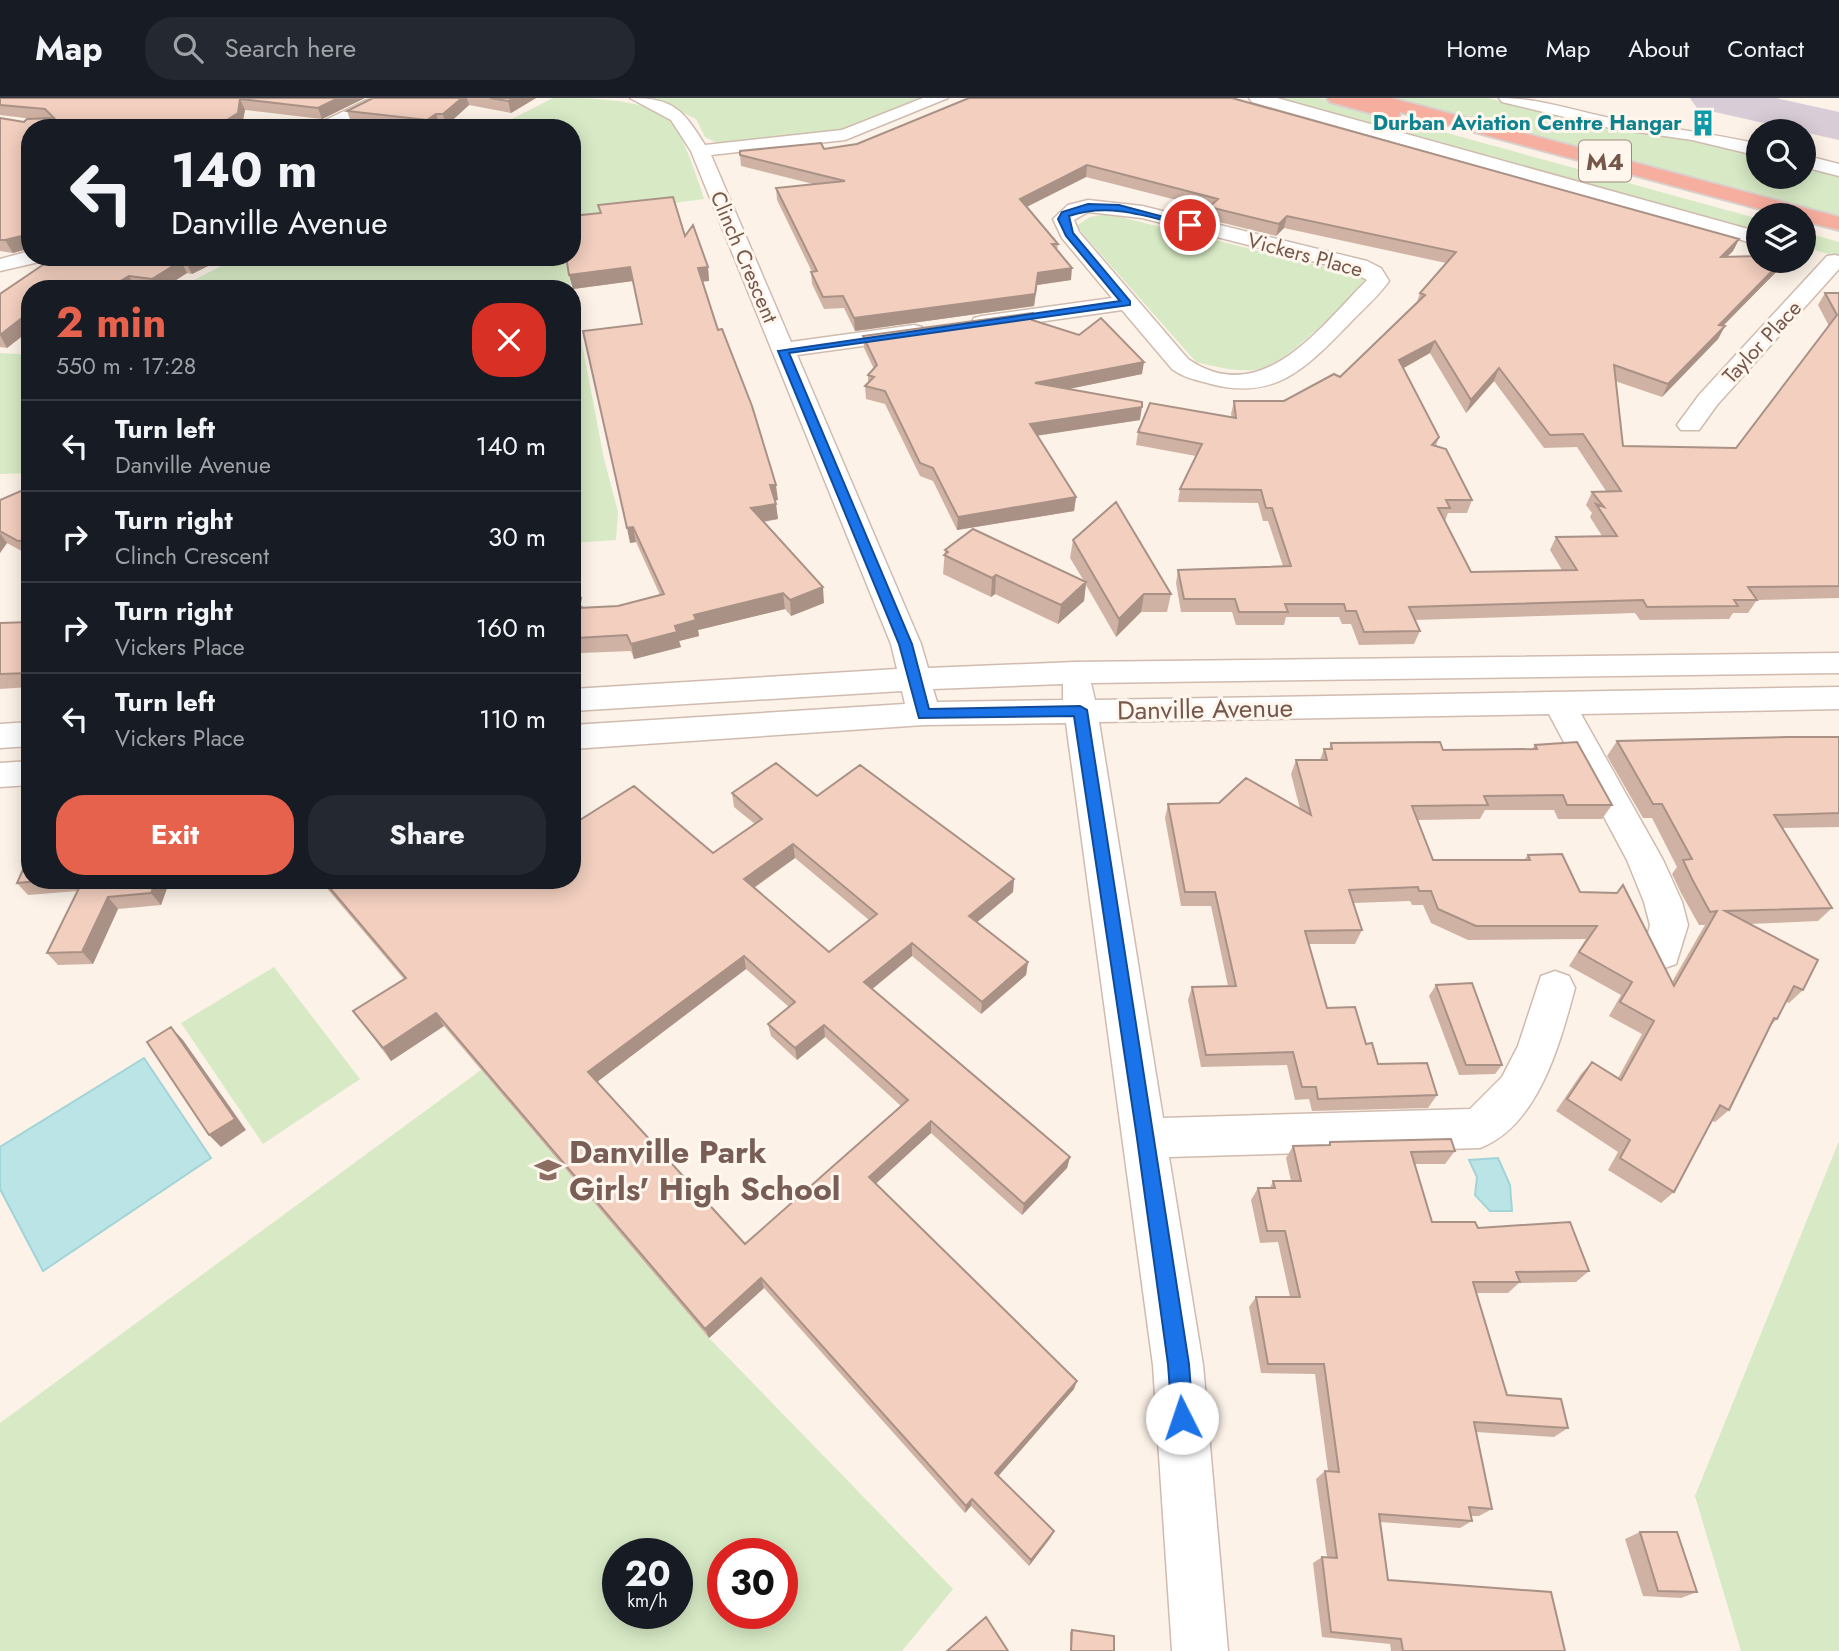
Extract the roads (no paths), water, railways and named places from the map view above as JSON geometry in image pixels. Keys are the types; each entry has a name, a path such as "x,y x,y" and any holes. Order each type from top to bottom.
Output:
{"highway":[{"name":"M4","path":"1336,98 1746,210"},
{"name":"M4","path":"1370,98 1839,224"},
{"path":"1816,229 1839,235"}],"street":[{"path":"338,119 385,98"},
{"name":"Clinch Crescent","path":"639,98 678,117 700,151 906,644 924,714"},
{"path":"700,151 845,135 939,98"},
{"path":"1258,98 1746,235"},
{"path":"1508,98 1610,123 1692,135 1746,147"},
{"path":"1816,164 1839,170"},
{"name":"Vickers Place","path":"1098,206 1142,212 1359,266 1373,273 1378,281 1300,361 1283,373 1256,381 1224,380 1190,371 1180,364 1126,303 1069,234 1063,219 1066,214 1075,209 1098,206"},
{"name":"Taylor Place","path":"1690,425 1708,400 1829,259"},
{"path":"0,265 21,260"},
{"path":"962,326 1126,303"},
{"path":"783,351 934,329"},
{"name":"Danville Avenue","path":"581,736 924,714 1078,692 1839,663"},
{"name":"Danville Avenue","path":"581,699 915,679 1078,692 1559,703 1839,698"},
{"path":"1078,692 1147,1138 1178,1364 1200,1651"},
{"path":"1559,703 1645,860 1663,902 1669,925 1662,953"},
{"path":"0,736 21,735"},
{"path":"0,775 21,774"},
{"path":"1147,1138 1480,1128 1517,1090 1538,1049 1555,988"}],"water":[{"path":"144,1058 211,1158 43,1271 0,1189 0,1147"},
{"path":"1498,1158 1510,1185 1512,1211 1490,1211 1475,1195 1477,1177 1469,1160"}],"place":[{"name":"Durban Aviation Centre Hangar","path":"1703,123"},
{"name":"Danville Park Girls' High School","path":"548,1170"}]}
